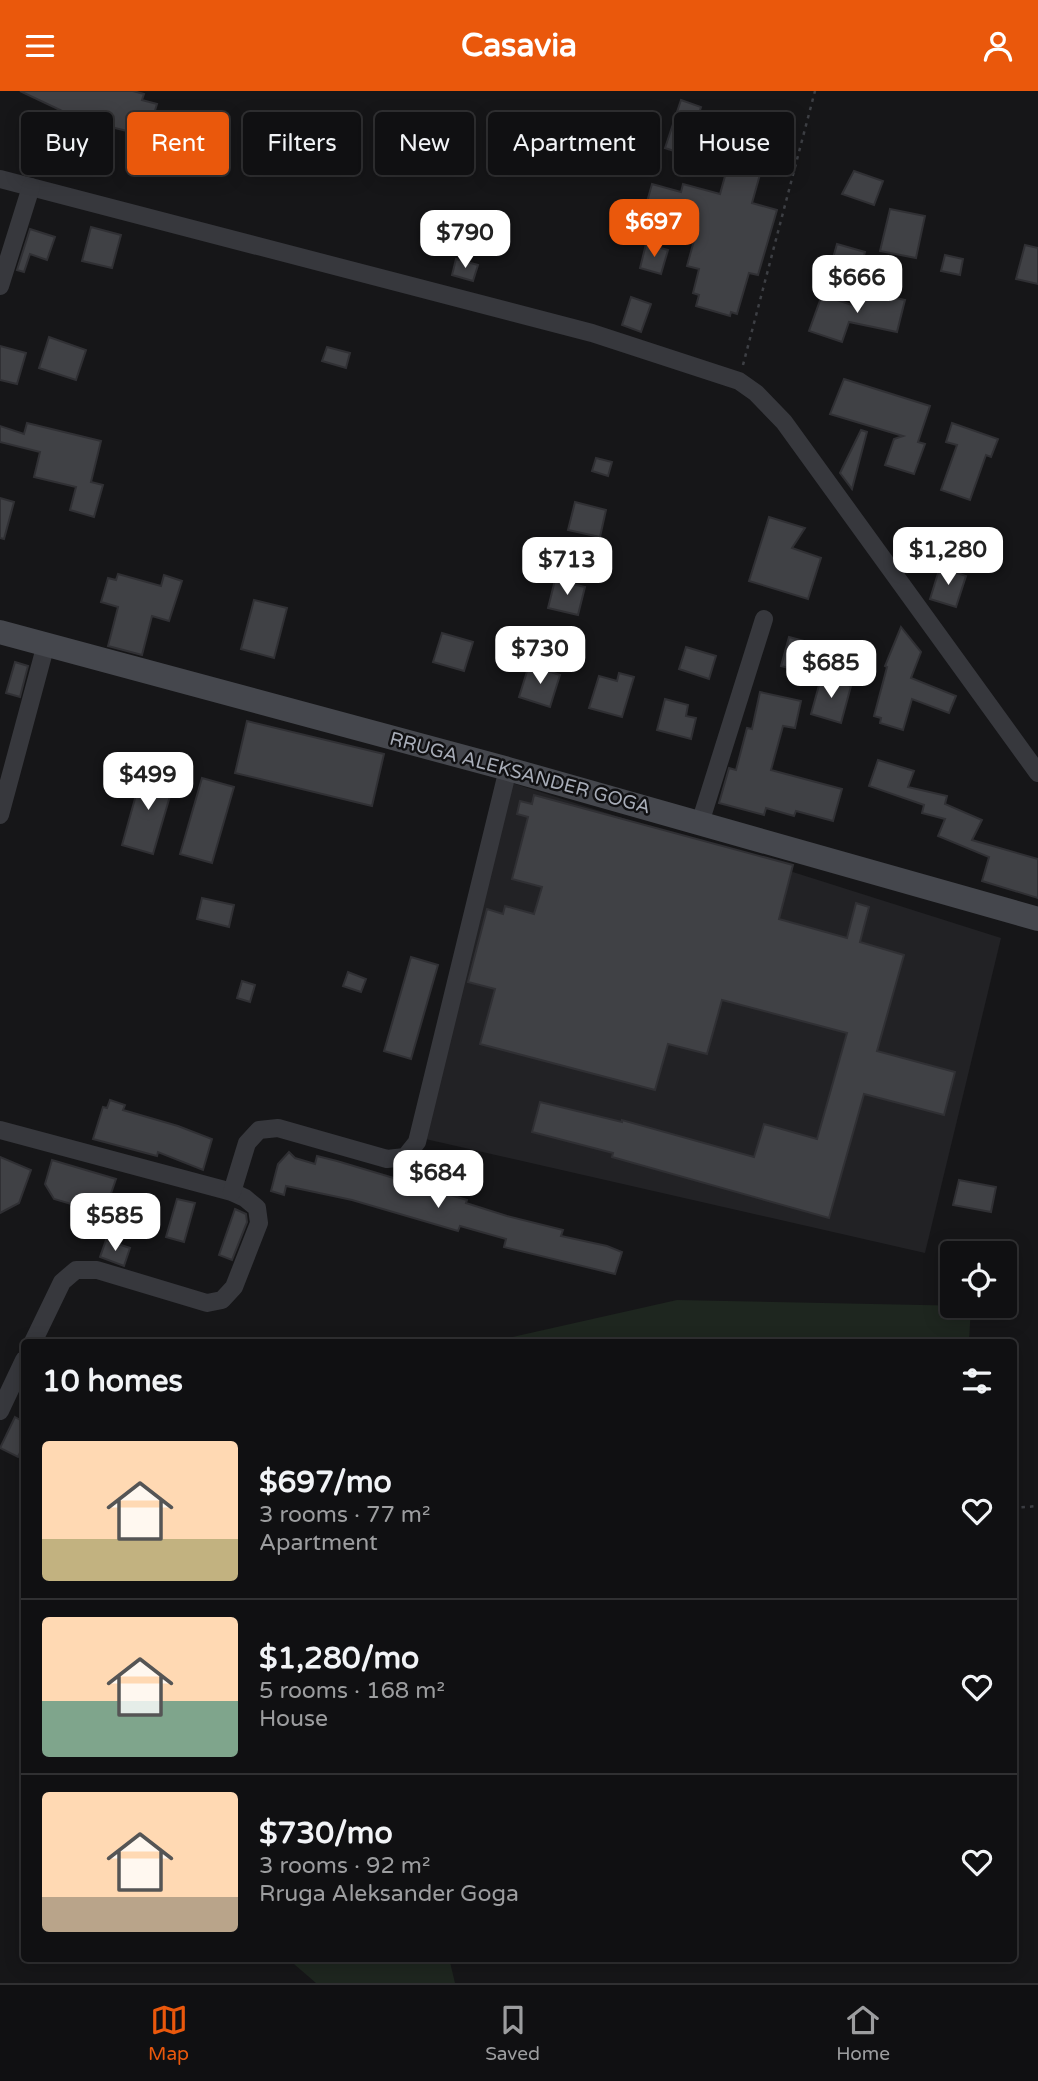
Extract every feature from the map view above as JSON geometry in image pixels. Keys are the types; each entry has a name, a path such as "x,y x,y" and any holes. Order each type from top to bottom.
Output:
{"main road":[{"name":"RRUGA ALEKSANDER GOGA","path":"0,632 508,769 1038,919"}],"street":[{"path":"0,179 592,333 739,381 756,393 784,422 1038,773"},
{"path":"0,286 31,187"},
{"path":"700,823 764,619"},
{"path":"0,815 46,644"},
{"path":"232,1192 247,1143 259,1130 278,1128 387,1159 405,1157 416,1142 508,769"},
{"path":"0,1130 232,1192 257,1208 259,1223 234,1287 222,1300 207,1303 97,1270 76,1270 62,1282 34,1339"},
{"path":"0,1411 21,1366"}],"path":[{"path":"739,381 815,91"},
{"path":"1017,1509 1038,1506"}],"shaded area":[{"path":"512,783 1001,938 925,1253 421,1138"},
{"path":"677,1300 940,1305 940,1318 970,1318 969,1339 503,1339"},
{"path":"292,1962 450,1962 455,1983 316,1983"}],"building":[{"path":"20,91 133,91 144,94 142,100 157,104 155,112 127,112 127,131 113,128 113,112 64,112"},
{"path":"681,100 701,107 699,112 677,112"},
{"path":"674,121 674,151 665,148"},
{"path":"854,171 883,181 874,205 842,194"},
{"path":"725,175 760,175 752,203 777,210 758,275 749,273 737,314 731,312 730,316 696,306 699,295 693,293 699,269 687,266 698,226 662,216 658,232 640,227 652,184 681,192 683,184 720,194"},
{"path":"890,209 925,216 916,258 880,251"},
{"path":"91,227 121,235 112,268 82,261"},
{"path":"30,229 55,237 47,260 30,254 24,272 17,270"},
{"path":"646,244 668,250 661,274 640,268"},
{"path":"837,244 865,252 857,280 829,272"},
{"path":"1025,245 1038,248 1038,284 1016,279"},
{"path":"945,255 963,259 960,275 941,271"},
{"path":"456,259 478,265 473,281 452,275"},
{"path":"865,291 905,300 897,332 849,322 842,342 809,331 822,295 861,308"},
{"path":"631,297 651,304 641,332 622,325"},
{"path":"49,337 86,350 76,380 39,368"},
{"path":"0,346 26,353 17,384 0,380"},
{"path":"327,347 350,353 346,368 322,361"},
{"path":"844,379 930,406 918,442 925,444 914,474 885,465 894,439 903,436 830,414"},
{"path":"27,423 101,441 91,482 103,485 94,517 70,510 76,487 34,477 40,452 0,442 0,426 24,434"},
{"path":"952,423 998,439 991,457 986,455 970,500 941,490 957,445 946,442"},
{"path":"861,430 867,432 852,489 840,473"},
{"path":"596,458 612,462 608,476 592,471"},
{"path":"0,498 14,502 4,539 0,538"},
{"path":"575,502 606,510 600,537 568,530"},
{"path":"769,517 805,528 792,548 821,558 808,599 749,581"},
{"path":"940,567 966,576 956,607 930,599"},
{"path":"118,574 161,586 164,575 182,581 169,621 152,616 142,655 108,646 118,607 101,602 108,578 116,580"},
{"path":"555,580 585,587 578,615 548,608"},
{"path":"254,600 287,608 274,658 241,649"},
{"path":"901,627 921,652 911,678 956,696 949,713 912,699 903,730 880,723 881,718 874,716 887,667 885,666"},
{"path":"442,633 473,642 464,671 433,662"},
{"path":"789,637 823,646 815,675 781,666"},
{"path":"686,647 716,656 709,679 679,669"},
{"path":"15,662 28,666 20,697 6,693"},
{"path":"529,665 560,675 550,707 519,697"},
{"path":"619,673 634,677 622,717 589,708 599,676 617,681"},
{"path":"821,678 851,686 841,723 811,714"},
{"path":"760,692 801,701 795,728 783,726 771,770 842,789 833,821 796,811 794,816 766,808 764,815 719,803 729,768 736,770 747,728 752,729"},
{"path":"665,699 688,705 686,716 696,718 691,739 657,730"},
{"path":"247,721 384,754 372,806 235,773"},
{"path":"878,760 914,771 908,787 947,796 945,804 982,820 972,840 1038,859 1038,898 982,881 989,857 938,836 945,819 922,813 924,805 869,786"},
{"path":"143,770 175,779 153,854 122,845"},
{"path":"202,778 234,787 212,863 180,854"},
{"path":"534,795 793,865 779,919 847,938 856,903 869,907 860,942 904,955 877,1051 955,1072 944,1115 864,1094 829,1218 612,1157 613,1153 532,1132 540,1102 622,1120 754,1157 764,1124 817,1139 847,1033 722,1000 707,1054 668,1044 655,1090 480,1044 495,989 468,982 487,909 503,914 505,906 534,914 542,887 512,879 528,817 517,814 520,801 532,804"},
{"path":"202,898 234,905 229,927 197,919"},
{"path":"411,957 438,965 411,1059 384,1051"},
{"path":"348,972 366,979 361,992 343,986"},
{"path":"242,981 255,985 250,1002 237,998"},
{"path":"110,1100 125,1105 123,1110 212,1139 203,1170 158,1152 157,1156 93,1139 103,1107 107,1108"},
{"path":"289,1152 295,1158 315,1164 317,1156 337,1161 467,1200 466,1203 507,1216 563,1230 561,1236 607,1246 622,1252 615,1274 504,1247 506,1239 460,1226 458,1231 352,1200 286,1186 284,1195 271,1191 278,1164"},
{"path":"0,1157 31,1170 19,1203 0,1213"},
{"path":"52,1160 116,1179 105,1211 54,1199 45,1184"},
{"path":"959,1180 996,1187 991,1212 953,1205"},
{"path":"177,1199 195,1203 184,1242 166,1237"},
{"path":"235,1209 246,1214 247,1222 232,1260 219,1255"},
{"path":"106,1240 130,1248 124,1266 100,1257"},
{"path":"15,1417 21,1420 21,1450 18,1457 0,1448"}]}
